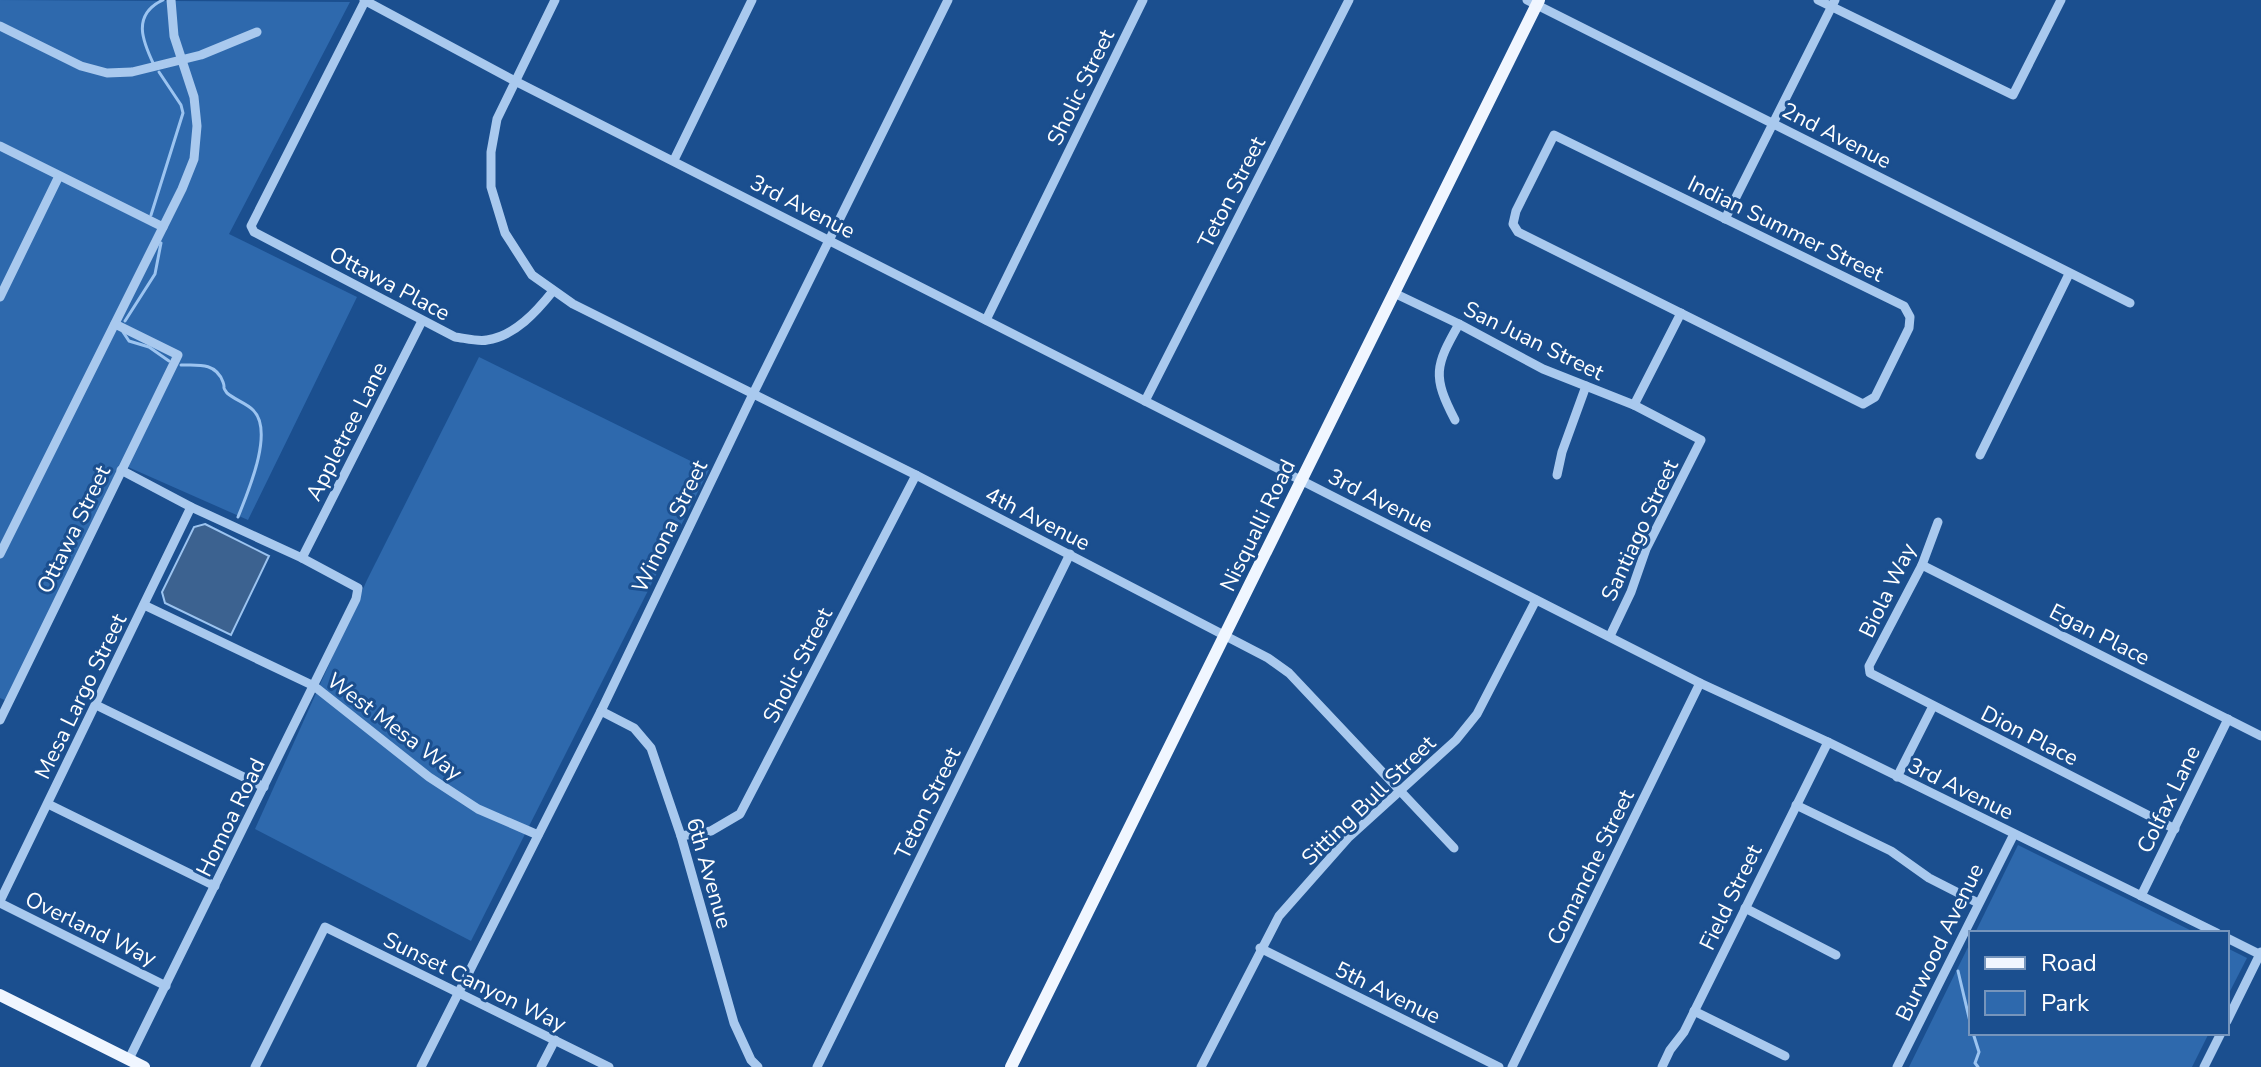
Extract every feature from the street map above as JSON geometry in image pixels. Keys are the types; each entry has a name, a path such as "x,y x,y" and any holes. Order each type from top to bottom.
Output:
{"main road":[{"name":"Nisqualli Road","path":"1011,1067 1394,293 1534,2"},
{"path":"0,995 144,1067"}],"street":[{"path":"0,554 194,159 197,126 194,97 174,36 171,0"},
{"name":"4th Avenue","path":"555,0 497,119 493,135 491,187 505,233 532,275 573,304 1070,554 1289,673 1454,848"},
{"path":"674,160 752,0"},
{"name":"Winona Street","path":"421,1067 601,711 753,394 948,0"},
{"name":"Sholic Street","path":"986,320 1143,0"},
{"name":"Teton Street","path":"1145,401 1349,0"},
{"path":"1818,0 1834,4 2013,95 2061,0"},
{"name":"3rd Avenue","path":"364,1 515,81 1700,683 1828,742 2213,931"},
{"name":"Ottawa Place","path":"364,1 251,226 254,232 455,337 487,340 515,328 536,312 553,291"},
{"name":"2nd Avenue","path":"1534,2 2130,303"},
{"path":"1725,219 1834,4"},
{"path":"0,26 81,66 107,73 132,72 201,55 257,32"},
{"name":"Indian Summer Street","path":"1554,135 1725,219 1904,306 1910,317 1909,328 1875,397 1869,402 1863,404 1518,232 1513,224 1516,211 1554,135"},
{"path":"0,146 163,227"},
{"path":"0,297 59,176"},
{"path":"1980,455 2069,274"},
{"name":"San Juan Street","path":"1394,293 1543,369 1634,405 1701,440"},
{"path":"1634,405 1681,313"},
{"name":"Appletree Lane","path":"302,558 422,321"},
{"name":"Ottawa Street","path":"0,720 178,355 115,324"},
{"path":"1455,420 1443,398 1438,377 1442,355 1459,324"},
{"path":"1557,475 1586,386"},
{"name":"Santiago Street","path":"1610,636 1631,592 1646,549 1701,440"},
{"path":"121,470 191,507 302,558"},
{"name":"Sholic Street","path":"681,836 711,831 740,814 916,475"},
{"name":"Mesa Largo Street","path":"0,902 191,507"},
{"name":"Biola Way","path":"1870,673 1869,666 1922,565 1938,522"},
{"name":"Teton Street","path":"817,1067 1070,554"},
{"name":"Homoa Road","path":"129,1059 356,599 358,588 302,558"},
{"name":"Egan Place","path":"1922,565 2261,736"},
{"name":"Sitting Bull Street","path":"1201,1067 1279,916 1348,838 1456,740 1477,714 1536,600"},
{"name":"West Mesa Way","path":"144,605 314,686 429,777 478,809 538,835"},
{"name":"Dion Place","path":"1870,673 2175,829"},
{"name":"Comanche Street","path":"1512,1067 1700,683"},
{"path":"96,705 264,787"},
{"path":"1897,777 1933,706"},
{"name":"6th Avenue","path":"601,711 634,728 651,748 681,836 734,1023 751,1060 758,1067"},
{"name":"Colfax Lane","path":"2141,896 2228,719"},
{"name":"Field Street","path":"1662,1067 1694,1011 1828,742"},
{"path":"48,804 215,886"},
{"path":"1796,805 1891,851 1929,878 1978,903"},
{"name":"Burwood Avenue","path":"1897,1067 2014,834"},
{"name":"Overland Way","path":"0,902 166,986"},
{"path":"1745,908 1836,955"},
{"name":"Sunset Canyon Way","path":"255,1067 325,927 609,1067"},
{"path":"2229,939 2261,954 2229,1017"},
{"name":"5th Avenue","path":"1260,948 1499,1067"},
{"path":"1694,1011 1785,1056"},
{"path":"2204,1067 2220,1035"},
{"path":"541,1067 555,1040"}],"green space":[{"path":"0,0 350,2 229,234 357,297 248,520 128,467 9,702 0,698"},
{"path":"479,357 709,470 471,941 255,829 367,580"},
{"path":"2018,845 2192,931 1976,931"},
{"path":"1969,945 1969,1035 2208,1035 2192,1067 1909,1067"},
{"path":"2229,949 2247,958 2229,993"}],"shaded area":[{"path":"205,524 269,556 231,635 165,603 162,592 194,527"}],"waterway":[{"path":"154,65 146,47 143,21 153,6 163,0"},
{"path":"151,215 183,113 159,72"},
{"path":"125,321 155,274 161,243"},
{"path":"123,332 129,341 149,347 169,361"},
{"path":"181,365 205,366 216,371 227,393 253,410 259,420 261,432 257,463 238,517"},
{"path":"1958,971 1969,1018"},
{"path":"1974,1035 1979,1052 1975,1063 1978,1067"}]}
